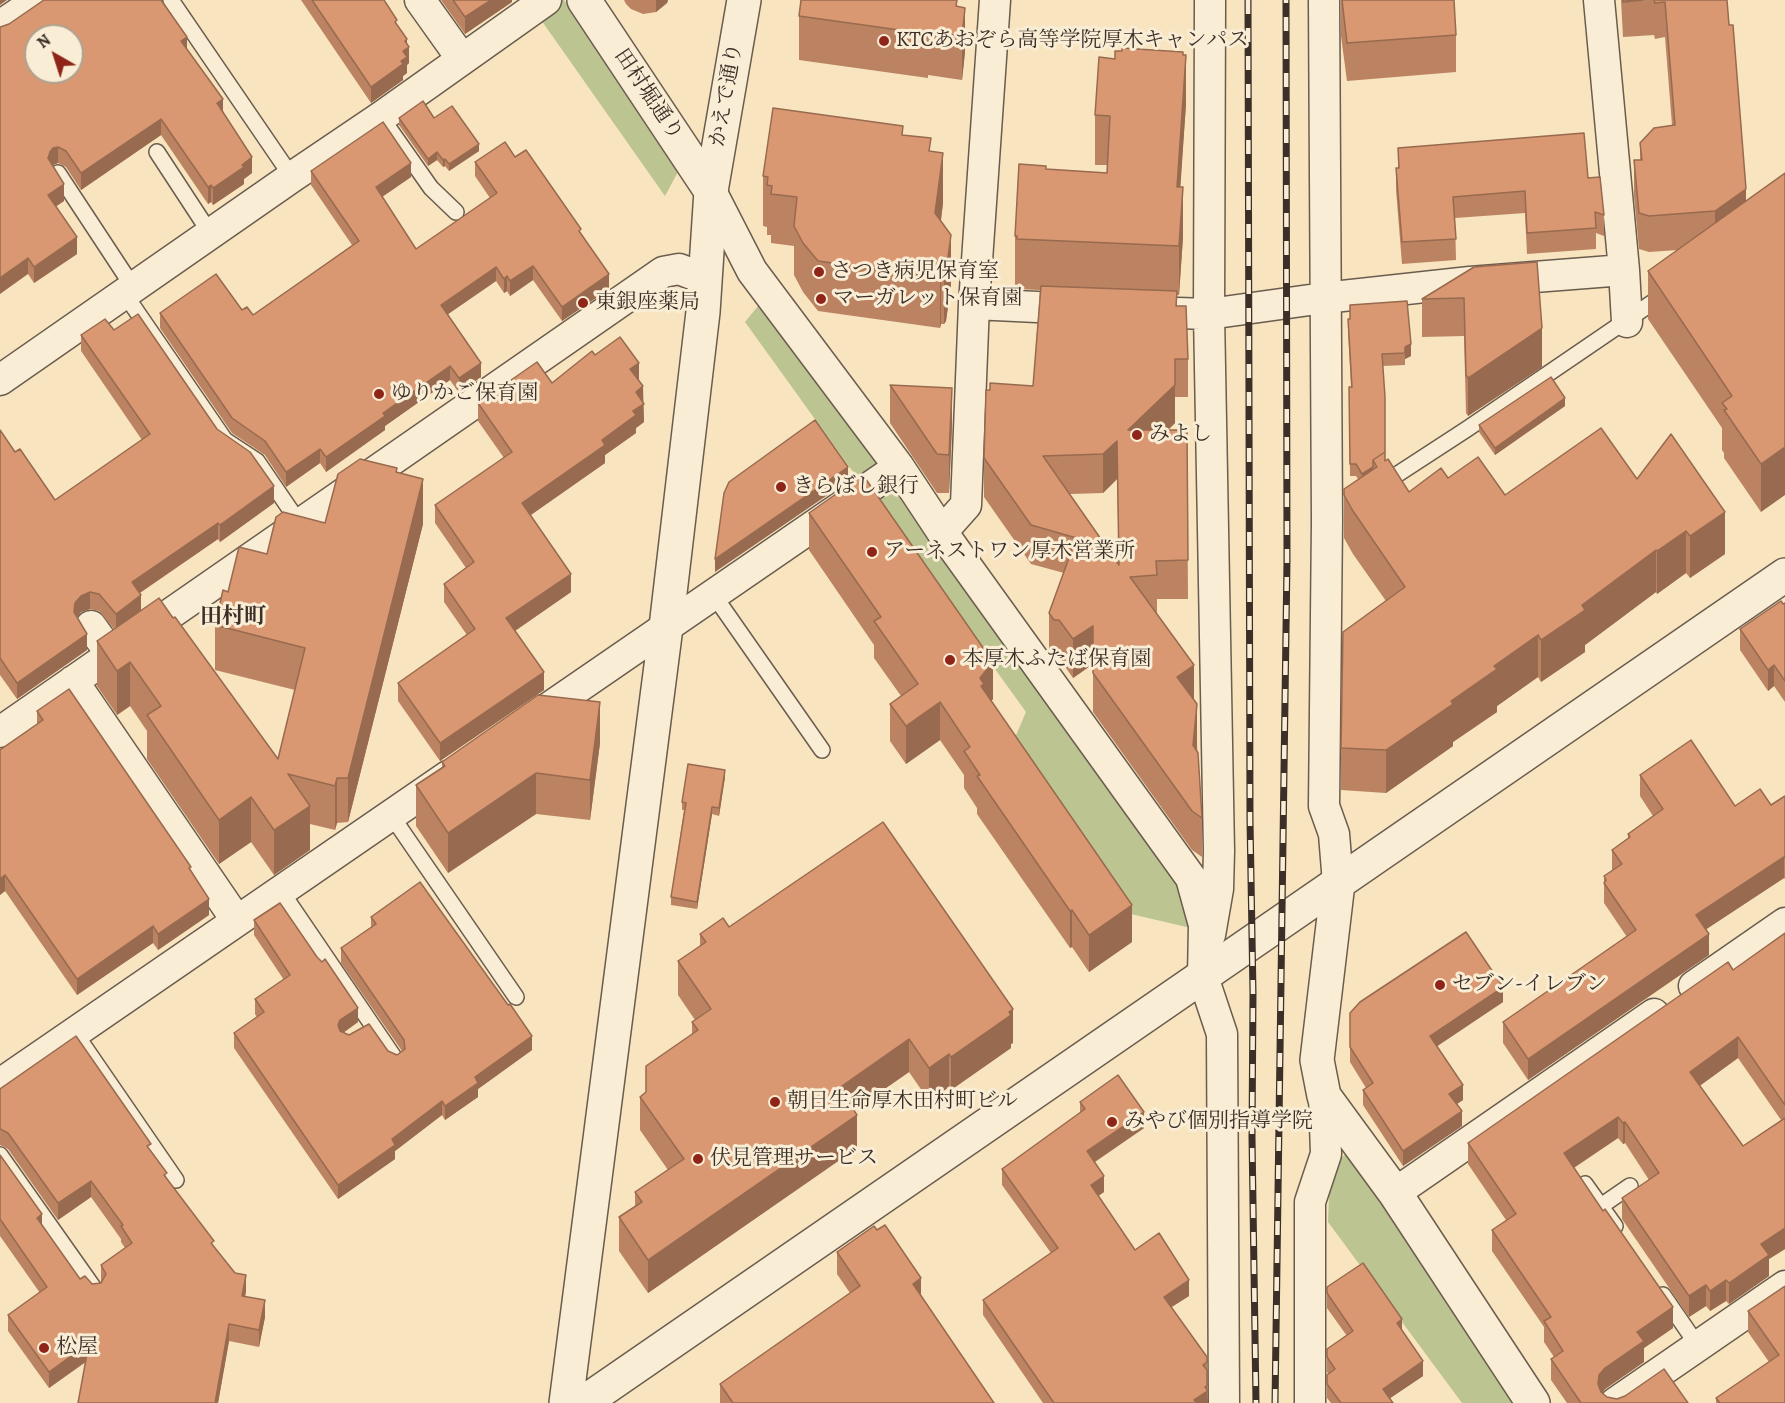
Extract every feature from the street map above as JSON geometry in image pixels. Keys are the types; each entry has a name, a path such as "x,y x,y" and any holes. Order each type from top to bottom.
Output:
{"street":[{"path":"0,26 38,0"},
{"path":"420,0 462,59"},
{"path":"0,380 546,0"},
{"name":"田村堀通り","path":"584,0 711,191"},
{"name":"かえで通り","path":"566,1403 666,627 704,312 711,191 744,0"},
{"path":"942,532 966,506 974,304 995,0"},
{"path":"1203,977 1218,889 1219,851 1209,314 1210,0"},
{"path":"1310,1403 1310,1202 1326,1155 1324,1096 1317,1060 1338,883 1334,834 1324,806 1337,514 1324,298 1324,0"},
{"path":"1599,0 1627,322"},
{"path":"711,191 752,271 899,467 942,532 1191,878 1204,925 1203,977 1222,1034 1224,1403"},
{"path":"0,732 663,272 679,269 705,279"},
{"path":"974,304 1209,314 1324,298 1470,282 1624,270"},
{"path":"507,736 899,467"},
{"path":"583,1403 1785,575"},
{"path":"91,626 111,654"},
{"path":"73,681 237,921"},
{"path":"0,1084 468,762"},
{"path":"1395,1193 1785,923"},
{"path":"1324,1096 1395,1193 1533,1403"},
{"path":"1615,1403 1785,1286"}],"lane":[{"path":"171,0 292,177"},
{"path":"381,117 431,188 456,212"},
{"path":"157,152 210,233"},
{"path":"58,173 128,290 225,440 257,461 300,524"},
{"path":"1367,495 1673,289"},
{"path":"713,594 822,750"},
{"path":"391,815 516,997"},
{"path":"281,891 396,1060"},
{"path":"356,1035 372,1025"},
{"path":"75,1033 176,1180"},
{"path":"0,1155 96,1291"},
{"path":"1585,1184 1620,1234"},
{"path":"1601,1206 1630,1186"},
{"path":"1653,1281 1698,1346"}],"green space":[{"path":"527,0 564,0 680,168 665,196"},
{"path":"767,295 1187,895 1191,928 1131,914 1014,740 1026,712 745,322"},
{"path":"1351,1149 1531,1403 1462,1403 1328,1222 1330,1169"}],"building":[{"path":"44,0 161,0 187,37 181,41 223,99 217,103 252,157 242,165 244,167 213,188 211,185 208,187 161,119 81,173 66,151 58,147 53,148 48,158 64,184 48,195 77,237 34,267 28,258 0,278 0,27 9,24"},
{"path":"312,0 384,0 407,39 405,41 409,47 403,51 407,57 401,61 403,64 371,87"},
{"path":"453,0 491,0 465,17"},
{"path":"801,0 957,0 956,6 965,8 962,36 928,32 928,34 799,16"},
{"path":"1342,0 1454,0 1456,35 1347,43"},
{"path":"1654,0 1727,0 1729,25 1733,25 1746,189 1715,211 1649,216 1639,213 1634,160 1642,160 1640,143 1654,128 1675,125 1665,2 1655,3"},
{"path":"1122,48 1183,52 1183,55 1186,55 1177,187 1183,187 1179,246 1017,239 1015,236 1019,164 1046,166 1046,169 1107,173 1110,116 1095,115 1099,57 1115,59 1115,51 1122,51"},
{"path":"423,101 434,118 452,106 479,144 449,164 437,152 428,159 399,118"},
{"path":"773,108 903,126 902,135 931,138 929,151 943,153 935,213 951,235 944,274 941,274 940,278 818,261 803,243 794,226 797,197 771,194 772,186 767,185 768,177 763,176"},
{"path":"383,122 411,163 376,187 416,249 497,193 475,162 505,142 515,157 526,150 609,274 562,307 533,266 510,281 507,276 504,279 496,267 441,305 481,363 459,378 450,366 383,413 385,416 326,457 320,449 286,472 265,441 232,418 160,313 216,274 242,310 247,307 253,315 359,241 311,171"},
{"path":"1584,133 1588,178 1600,177 1604,215 1595,212 1596,228 1527,233 1525,191 1453,197 1456,239 1402,242 1396,168 1399,168 1398,148"},
{"path":"1785,173 1785,447 1761,464 1724,410 1727,409 1722,403 1732,396 1648,271"},
{"path":"1537,262 1542,328 1468,378 1466,375 1464,298 1422,299 1474,267"},
{"path":"1041,286 1177,291 1176,306 1186,306 1188,359 1175,359 1175,385 1128,430 1187,430 1188,560 1156,561 1157,575 1130,577 1194,665 1177,677 1197,704 1193,745 1198,753 1202,818 1192,811 1093,673 1093,626 1073,639 1059,620 1054,620 1049,613 1074,544 1080,539 1031,525 984,458 986,390 990,390 990,383 1033,386","holes":["1117,441 1119,565 1043,456 1103,454"]},
{"path":"1407,301 1411,344 1405,347 1405,353 1382,354 1385,452 1373,460 1373,467 1362,474 1356,464 1350,464 1349,387 1352,387 1348,319 1350,319 1350,305"},
{"path":"138,314 217,429 250,452 274,486 220,525 218,523 132,582 141,595 116,614 99,594 90,592 81,596 75,603 74,612 87,634 17,683 0,658 0,430 15,452 20,449 55,500 150,434 81,335 105,319 114,330"},
{"path":"620,337 639,363 630,369 643,386 636,392 644,404 633,411 636,415 602,440 605,445 522,503 571,574 506,618 544,672 440,743 398,683 475,629 444,584 474,562 435,505 512,452 478,403 537,362 552,383 592,351 595,355"},
{"path":"1551,377 1565,398 1495,448 1479,425"},
{"path":"890,385 952,388 949,455 937,454"},
{"path":"815,420 848,467 715,559 724,493 729,482"},
{"path":"1601,428 1637,479 1671,434 1725,512 1690,536 1686,531 1656,550 1582,605 1585,610 1541,640 1538,635 1494,666 1497,669 1451,701 1453,704 1386,750 1341,748 1343,632 1405,587 1353,511 1344,495 1344,489 1377,467 1373,460 1385,452 1385,461 1388,459 1409,492 1441,468 1448,478 1478,457 1505,495"},
{"path":"360,459 397,468 396,472 423,479 348,778 337,778 335,786 288,774 310,806 274,830 251,797 219,820 147,715 161,706 130,662 117,671 97,641 159,598 278,759 305,648 215,625 223,590 228,592 239,547 267,554 276,517 283,512 325,523 338,474"},
{"path":"863,475 993,662 980,678 984,684 981,686 1132,905 1089,935 977,776 980,775 964,751 970,747 940,702 906,726 890,704 918,684 874,621 881,617 809,513"},
{"path":"1781,601 1785,603 1785,681 1774,665 1768,670 1740,629"},
{"path":"69,689 191,867 189,868 209,899 158,934 153,926 77,979 5,875 0,879 0,750 43,720 37,711"},
{"path":"538,695 600,702 590,780 536,773 448,833 416,785 445,766 442,762"},
{"path":"1691,740 1735,806 1760,789 1771,805 1785,796 1785,858 1696,915 1709,934 1528,1059 1503,1022 1636,930 1604,883 1606,880 1604,876 1622,864 1612,850 1630,837 1628,834 1663,809 1640,775"},
{"path":"688,764 725,770 719,808 712,807 697,902 671,897 686,803 682,802"},
{"path":"883,822 1013,1009 1009,1012 1011,1015 951,1057 949,1054 929,1068 909,1039 839,1088 857,1115 648,1260 619,1217 642,1202 635,1192 684,1159 640,1097 646,1092 646,1066 698,1030 692,1022 711,1009 678,961 706,942 700,934 723,918 729,927"},
{"path":"420,882 532,1036 475,1077 478,1083 445,1106 442,1101 392,1139 395,1145 338,1185 234,1033 264,1012 255,999 290,975 254,920 280,903 317,957 322,962 325,959 358,1008 340,1020 338,1025 340,1031 349,1035 369,1024 388,1051 397,1055 405,1049 404,1040 341,948 376,924 371,917"},
{"path":"1466,932 1503,987 1430,1036 1463,1085 1449,1094 1462,1111 1403,1151 1363,1090 1373,1083 1350,1047 1350,1013 1360,1002"},
{"path":"1785,933 1785,1105 1738,1037 1690,1072 1743,1146 1785,1118 1785,1228 1761,1244 1769,1255 1729,1283 1726,1280 1710,1291 1706,1285 1689,1296 1622,1198 1659,1173 1625,1122 1623,1123 1618,1117 1564,1153 1673,1307 1637,1332 1644,1341 1605,1368 1599,1375 1598,1384 1601,1392 1607,1397 1617,1399 1664,1369 1688,1403 1581,1403 1551,1359 1563,1351 1544,1321 1551,1317 1492,1230 1516,1214 1468,1143 1728,962 1733,970"},
{"path":"76,1036 151,1144 147,1146 167,1173 164,1175 214,1241 211,1243 235,1273 246,1275 242,1296 265,1300 259,1330 229,1324 215,1403 78,1403 89,1343 49,1372 8,1315 47,1287 0,1219 0,1155 42,1214 37,1218 80,1279 85,1276 92,1284 101,1283 106,1274 101,1265 132,1243 121,1226 123,1225 91,1181 58,1203 8,1133 0,1129 0,1089"},
{"path":"1118,1075 1144,1112 1087,1151 1104,1176 1091,1185 1135,1250 1159,1233 1189,1280 1164,1297 1207,1357 1207,1362 1203,1365 1207,1370 1207,1386 1205,1387 1208,1391 1194,1400 1197,1403 1054,1403 983,1300 1058,1248 1002,1169 1085,1109 1080,1102"},
{"path":"885,1225 921,1278 913,1284 994,1403 733,1403 720,1384 860,1286 837,1252 874,1226 877,1230"},
{"path":"1363,1263 1402,1319 1397,1323 1423,1361 1383,1389 1393,1403 1341,1403 1327,1384 1327,1375 1335,1369 1327,1357 1327,1349 1353,1331 1327,1293 1327,1287"},
{"path":"1785,1286 1785,1403 1720,1403 1716,1398 1779,1355 1748,1311"}],"railway":[{"path":"1248,0 1250,820 1256,1403"},
{"path":"1275,1403 1287,560 1286,0"}],"place":[{"name":"KTCあおぞら高等学院厚木キャンパス","path":"884,41"},
{"name":"さつき病児保育室","path":"819,272"},
{"name":"マーガレット保育園","path":"821,299"},
{"name":"東銀座薬局","path":"583,303"},
{"name":"ゆりかご保育園","path":"379,394"},
{"name":"みよし","path":"1137,435"},
{"name":"きらぼし銀行","path":"781,487"},
{"name":"アーネストワン厚木営業所","path":"872,552"},
{"name":"本厚木ふたば保育園","path":"950,660"},
{"name":"セブン-イレブン","path":"1440,985"},
{"name":"朝日生命厚木田村町ビル","path":"775,1102"},
{"name":"みやび個別指導学院","path":"1112,1122"},
{"name":"伏見管理サービス","path":"698,1159"},
{"name":"松屋","path":"44,1348"}],"district":[{"name":"田村町","path":"233,618"}]}
